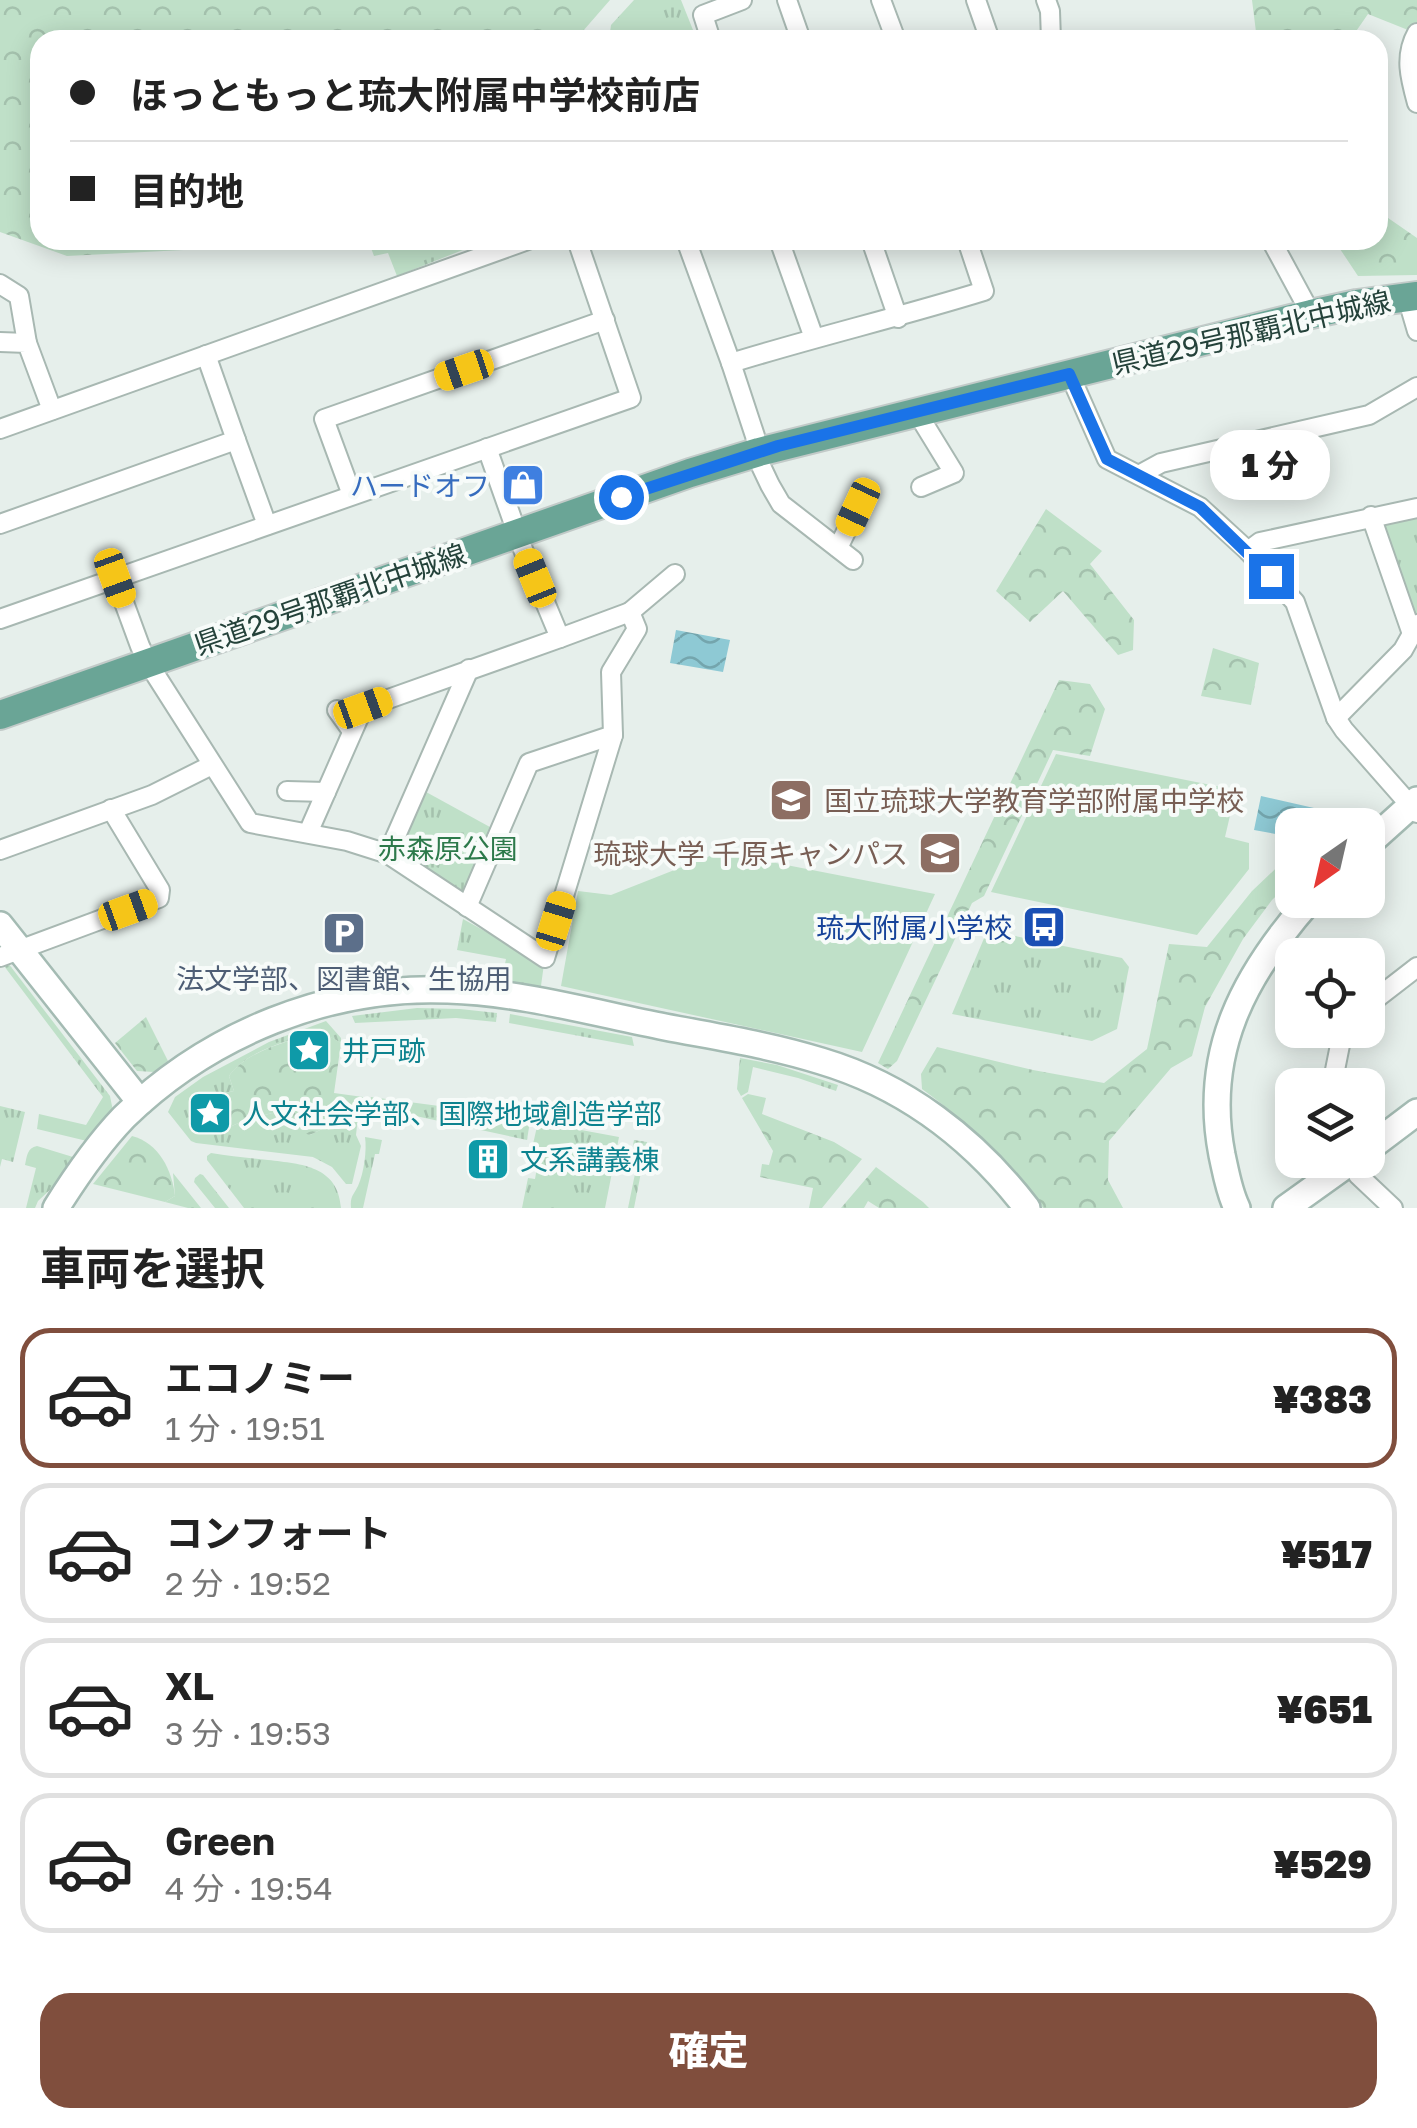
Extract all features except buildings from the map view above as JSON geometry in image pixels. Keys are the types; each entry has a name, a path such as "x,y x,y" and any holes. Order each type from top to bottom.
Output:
{"main road":[{"name":"県道29号那覇北中城線","path":"0,715 759,452 1311,314 1412,297"}],"street":[{"path":"708,30 704,15 742,0"},
{"path":"787,0 798,30"},
{"path":"881,0 892,30"},
{"path":"976,0 986,30"},
{"path":"1046,0 1051,30"},
{"path":"1417,33 1408,60 1417,102"},
{"path":"0,429 500,250"},
{"path":"0,619 631,398 580,250"},
{"path":"690,250 761,466 781,504 846,554 858,507"},
{"path":"783,250 814,338"},
{"path":"874,250 898,318"},
{"path":"730,363 984,291 970,250"},
{"path":"1276,250 1311,314"},
{"path":"0,284 19,296 27,344 52,410"},
{"path":"1412,297 1417,331"},
{"path":"352,494 324,419 605,320"},
{"path":"0,342 27,344"},
{"path":"206,354 267,525"},
{"path":"1069,374 1107,459 1200,507 1295,602 1336,718 1415,807 1385,831"},
{"path":"1139,475 1161,464 1369,414 1417,387"},
{"path":"916,411 954,473 921,487"},
{"path":"0,524 236,440"},
{"path":"487,448 560,638"},
{"path":"1248,551 1260,542 1417,508"},
{"path":"1336,718 1402,650 1415,629 1371,516"},
{"path":"308,833 363,708 630,612 675,574"},
{"path":"115,578 148,664 250,823 347,841 388,854 545,958 613,735 611,672 637,628 630,612"},
{"path":"388,854 469,669"},
{"path":"336,710 352,731"},
{"path":"467,906 529,763 613,735"},
{"path":"0,850 152,795 212,765"},
{"path":"287,791 326,792"},
{"path":"10,953 159,898 160,890 111,809"},
{"path":"1237,1208 1228,1183 1218,1126 1222,1050 1256,970 1294,918"},
{"path":"0,925 10,953 140,1102"},
{"path":"1385,992 1417,967"},
{"path":"56,1208 115,1127 140,1102 206,1054 289,1015 363,996 419,990 460,990 558,1006 774,1048 839,1066 892,1091 956,1132 1028,1208"},
{"path":"1385,1136 1417,1112"},
{"path":"1286,1208 1327,1178"},
{"path":"1361,1178 1393,1208"}],"green space":[{"path":"0,0 610,0 584,30 30,30 30,243 0,232"},
{"path":"634,0 681,0 693,30 610,30"},
{"path":"1252,0 1417,0 1417,24 1408,30 1368,14 1357,30 1256,30"},
{"path":"1388,218 1417,238 1417,275 1358,276 1341,250 1388,250"},
{"path":"50,250 183,250 67,256"},
{"path":"372,250 463,250 397,276 388,253 374,256"},
{"path":"1417,508 1417,624 1371,516"},
{"path":"1046,509 1102,551 1090,564 1134,620 1133,650 1118,655 1063,591 1030,622 996,591"},
{"path":"1213,648 1259,663 1251,705 1201,696"},
{"path":"1059,680 1090,684 1105,709 1090,756 1053,750 984,896 972,903 897,1061 888,1069 878,1063"},
{"path":"1056,754 1236,790 1225,837 1249,843 1249,869 1197,935 991,892"},
{"name":"赤森原公園","path":"417,787 499,832 467,907 388,854"},
{"path":"720,852 935,894 862,1052 561,986 578,891 611,895"},
{"path":"1275,869 1275,897 1243,939 1205,1007 1192,1056 1171,1068 1109,1141 1108,1180 1123,1208 1043,1208 987,1143 922,1089 921,1074 937,1047 1104,1083 1147,1049 1169,944 1207,947"},
{"path":"463,919 544,964 540,993 459,983 461,972 502,978 506,959 457,950"},
{"path":"996,932 1122,958 1129,967 1117,1029 1092,1041 952,1014 985,936"},
{"path":"8,963 110,1096 113,1111 87,1141 37,1129 39,1114 86,1125 103,1097 4,966"},
{"path":"417,1008 497,1013 496,1022 456,1018 355,1023 352,1016"},
{"path":"510,1014 632,1037 634,1046 509,1023"},
{"path":"146,1017 168,1061 154,1072 137,1071 115,1043"},
{"path":"326,1021 341,1043 320,1031 270,1047 237,1067 229,1076 234,1091 220,1094 223,1130 272,1113 310,1135 336,1122 357,1126 361,1146 352,1184 346,1184 332,1167 313,1157 196,1143 168,1112 175,1097 203,1077 269,1042"},
{"path":"321,1031 341,1043 334,1093 363,1097 357,1126 336,1122 310,1135 284,1127 272,1113 223,1130 198,1117 212,1099 234,1091 229,1076 247,1059"},
{"path":"740,1058 777,1065 838,1085 836,1091 753,1067 748,1092 741,1096 737,1089"},
{"path":"748,1094 766,1098 762,1114 834,1142 862,1159 822,1208 809,1208 813,1188 760,1177 762,1164 769,1165 773,1151 742,1098"},
{"path":"371,1097 530,1121 527,1140 369,1106"},
{"path":"0,1106 25,1112 13,1162 2,1159 0,1167"},
{"path":"538,1122 619,1137 605,1208 522,1208 528,1178 535,1179 539,1156 531,1153"},
{"path":"132,1136 157,1151 171,1177 175,1196 165,1202 93,1184"},
{"path":"365,1137 382,1140 363,1208 351,1208 363,1168"},
{"path":"634,1140 647,1142 634,1208 628,1208 637,1164 630,1162"},
{"path":"37,1146 73,1157 35,1208 26,1208 36,1168 25,1165 29,1151"},
{"path":"211,1153 293,1163 316,1170 333,1183 341,1208 244,1208 207,1160"},
{"path":"876,1167 929,1208 879,1208 868,1201 864,1208 841,1208"},
{"path":"173,1173 201,1208 165,1202 175,1196"},
{"path":"200,1174 229,1208 215,1208 194,1182"}],"water":[{"path":"676,630 730,640 723,672 670,663"},
{"path":"1261,796 1314,808 1275,808 1275,834 1254,830"}],"place":[{"name":"ハードオフ","path":"523,485"},
{"name":"国立琉球大学教育学部附属中学校","path":"791,800"},
{"name":"琉球大学 千原キャンパス","path":"940,853"},
{"name":"琉大附属小学校","path":"1044,927"},
{"name":"法文学部、図書館、生協用","path":"344,933"},
{"name":"井戸跡","path":"309,1050"},
{"name":"人文社会学部、国際地域創造学部","path":"210,1113"},
{"name":"文系講義棟","path":"488,1159"}],"route":[{"path":"621,497 778,446 1069,374 1107,459 1200,507 1271,576"}]}
